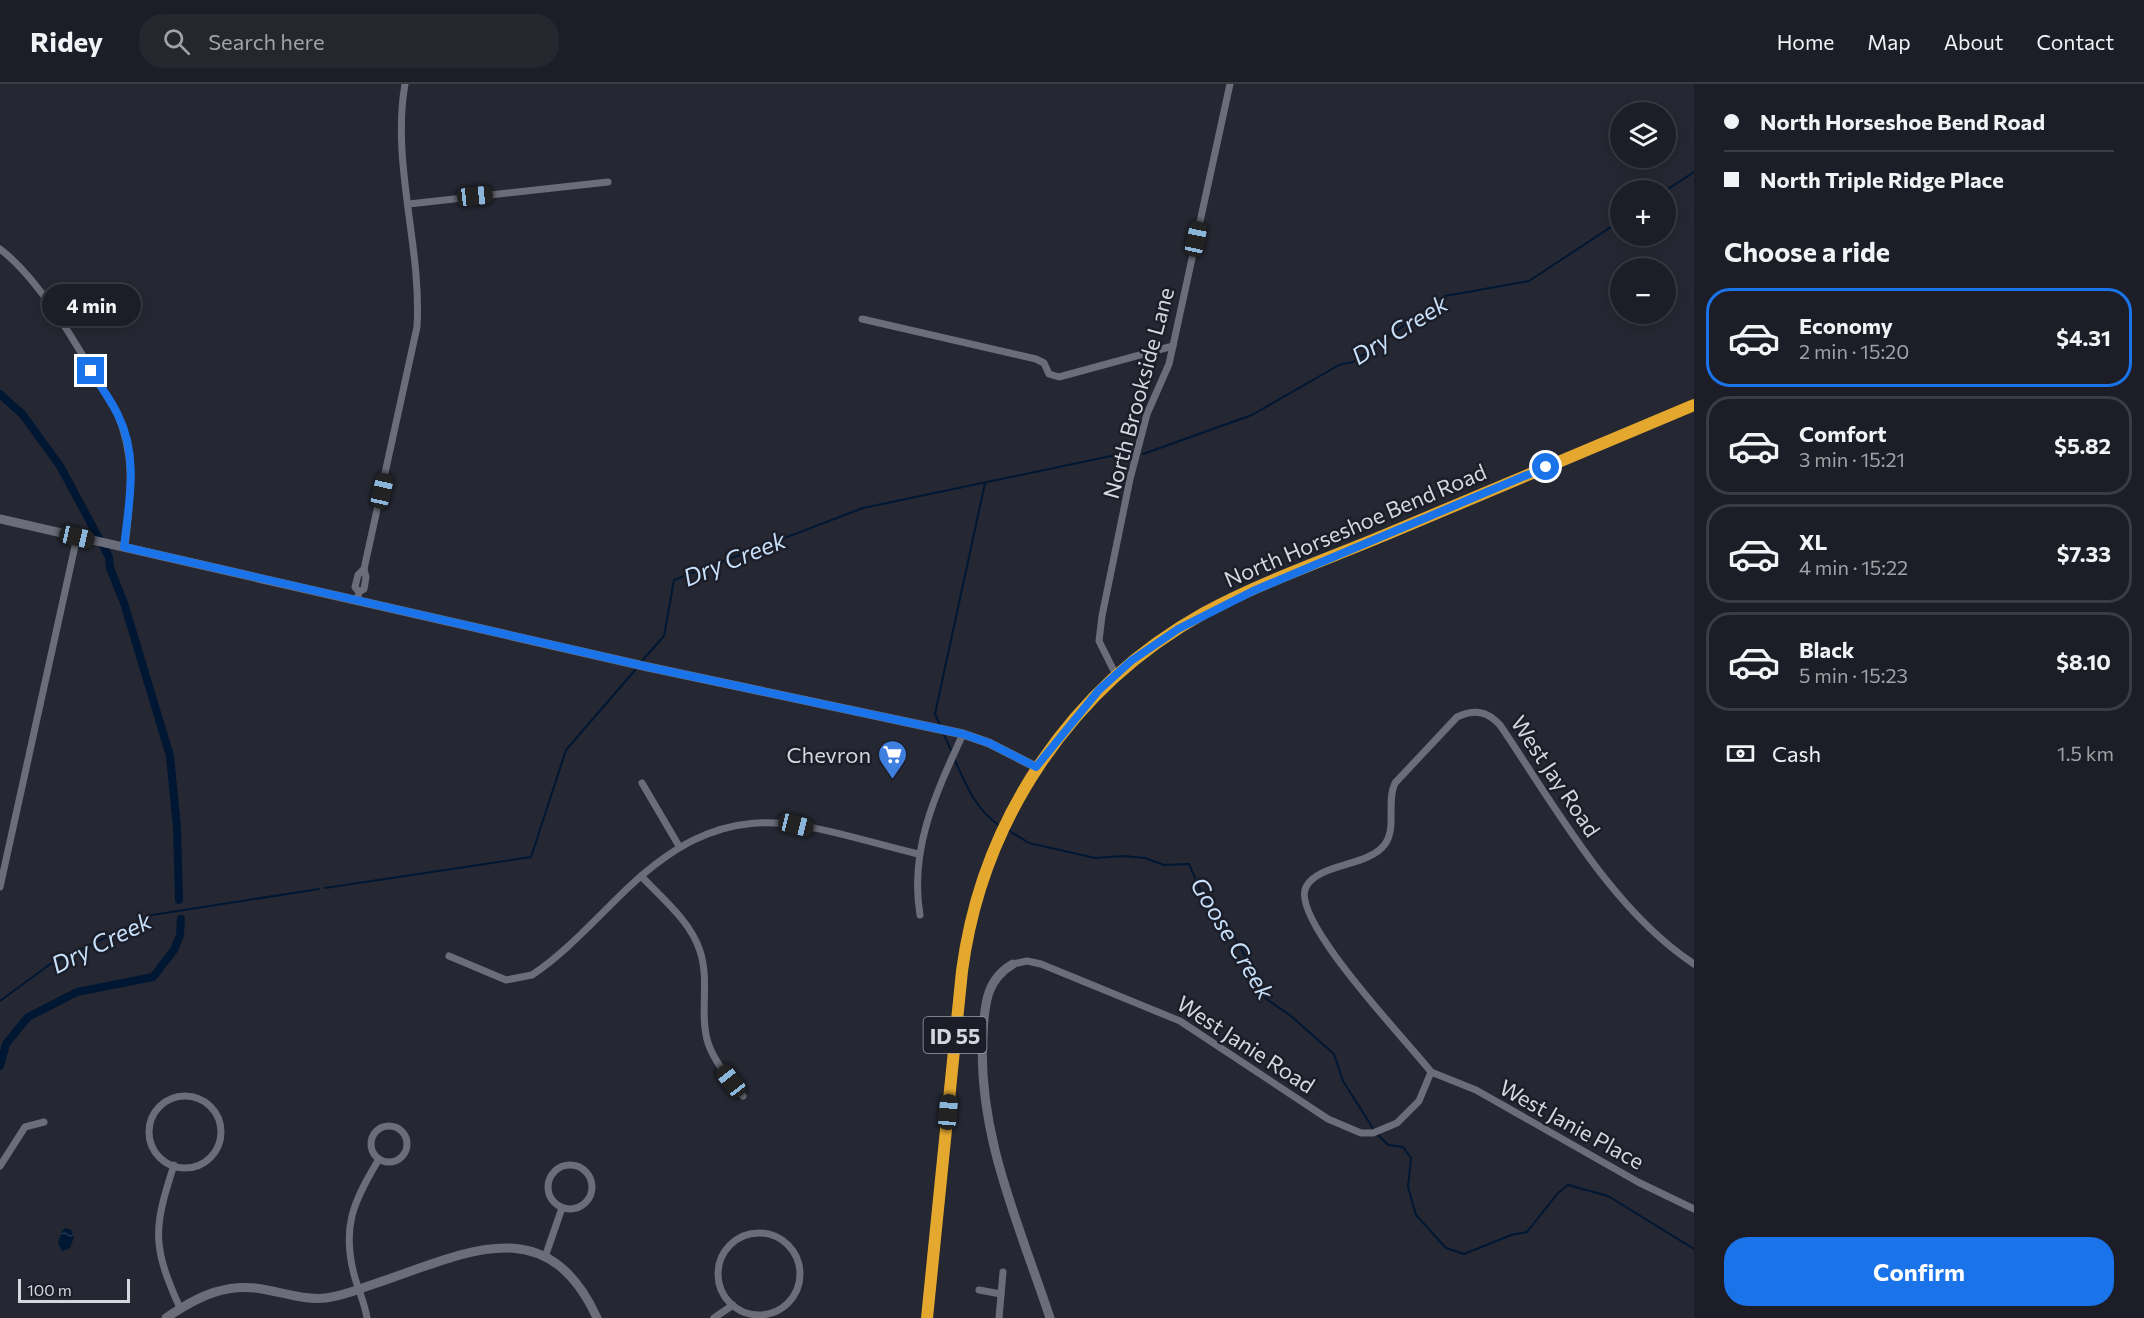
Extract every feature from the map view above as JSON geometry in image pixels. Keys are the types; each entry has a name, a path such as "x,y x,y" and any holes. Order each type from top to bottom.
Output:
{"highway":[{"name":"North Horseshoe Bend Road","path":"927,1318 966,941 978,892 994,846 1036,767 1070,723 1131,661 1178,629 1229,601 1694,405"}],"main road":[{"path":"0,519 358,596 648,667 963,734 989,743 1036,767"},
{"path":"1013,964 994,978 986,1001 982,1057 984,1105 1000,1171 1050,1318"},
{"path":"166,1318 204,1295 231,1288 256,1288 311,1298 340,1295 480,1249 514,1248 545,1257 577,1282 597,1318"}],"street":[{"path":"358,596 364,589 366,577 364,569 417,327 418,293 401,125 405,84"},
{"name":"North Brookside Lane","path":"1116,675 1100,641 1102,616 1130,479 1148,414 1169,364 1230,84"},
{"path":"409,204 608,183"},
{"path":"0,249 19,265 36,285 121,421 132,459 124,547"},
{"path":"862,319 1036,358 1044,363 1049,374 1059,377 1173,346"},
{"path":"0,887 77,537"},
{"name":"West Jay Road","path":"1431,1072 1360,992 1311,915 1304,889 1314,878 1380,851 1389,836 1391,792 1395,783 1457,717 1469,711 1482,712 1500,725 1608,885 1680,955 1694,964"},
{"path":"920,915 917,898 918,854 932,803 963,734"},
{"path":"642,783 679,846"},
{"path":"449,956 494,977 506,980 525,978 541,969 641,876 679,846 713,830 731,826 778,822 918,854"},
{"path":"641,876 695,939 704,968 708,1043 719,1065 743,1096"},
{"name":"West Janie Road","path":"1013,964 1027,961 1041,964 1162,1011 1328,1119 1361,1133 1373,1133 1397,1123 1419,1101 1431,1072"},
{"name":"West Janie Place","path":"1431,1072 1476,1090 1638,1182 1694,1209"},
{"path":"173,1097 203,1101 213,1107 220,1120 217,1147 211,1159 199,1167 174,1165 163,1161 154,1153 150,1142 154,1114 161,1104 173,1097"},
{"path":"0,1166 25,1127 44,1122"},
{"path":"385,1126 397,1127 406,1136 408,1147 405,1153 390,1162 379,1159 371,1149 375,1132 385,1126"},
{"path":"368,1318 349,1248 350,1222 357,1197 379,1159"},
{"path":"174,1165 160,1206 157,1239 163,1269 180,1308"},
{"path":"565,1165 575,1166 586,1172 592,1182 590,1196 585,1203 571,1209 562,1208 549,1196 549,1178 554,1171 565,1165"},
{"path":"545,1257 562,1208"},
{"path":"756,1232 780,1238 790,1245 801,1268 801,1280 790,1302 780,1310 762,1315 744,1312 733,1305 722,1291 718,1273 725,1250 744,1235 756,1232"},
{"path":"999,1318 1003,1272"},
{"path":"979,1290 1001,1294"},
{"path":"714,1318 733,1305"}],"water":[{"path":"66,1228 71,1230 74,1237 70,1248 62,1251 58,1243 62,1231"}],"waterway":[{"name":"Dry Creek","path":"1676,184 1694,172"},
{"name":"Dry Creek","path":"1143,454 1252,415 1339,365 1353,362 1445,296 1529,281 1610,228"},
{"path":"0,394 23,415 60,466 109,557 110,568 124,603 170,756 177,827 179,900"},
{"name":"Dry Creek","path":"641,662 664,636 674,580 863,508 1130,452"},
{"name":"Goose Creek","path":"940,725 935,714 985,483"},
{"name":"Dry Creek","path":"325,888 531,857 566,750 636,669"},
{"name":"Goose Creek","path":"943,733 952,752"},
{"name":"Goose Creek","path":"954,758 967,787 984,813 1000,826"},
{"name":"Goose Creek","path":"1008,830 1029,843 1095,858 1123,856 1145,858 1164,865 1189,864 1204,898 1222,917 1243,952 1252,977 1265,998 1291,1016 1334,1054 1343,1081 1376,1133 1388,1145 1403,1147 1411,1158 1408,1187 1416,1215 1446,1248 1464,1254 1511,1235 1527,1232 1558,1193 1568,1185 1608,1196 1694,1249"},
{"name":"Dry Creek","path":"0,1001 49,965 152,915 319,889"},
{"path":"0,1066 6,1044 28,1017 77,992 153,977 174,950 180,935 181,919"}],"place":[{"name":"Chevron","path":"892,780"}],"route":[{"path":"91,371 117,413 128,440 132,459 124,547 648,667 963,734 989,743 1036,767 1099,690 1131,661 1206,612 1546,467"}]}
